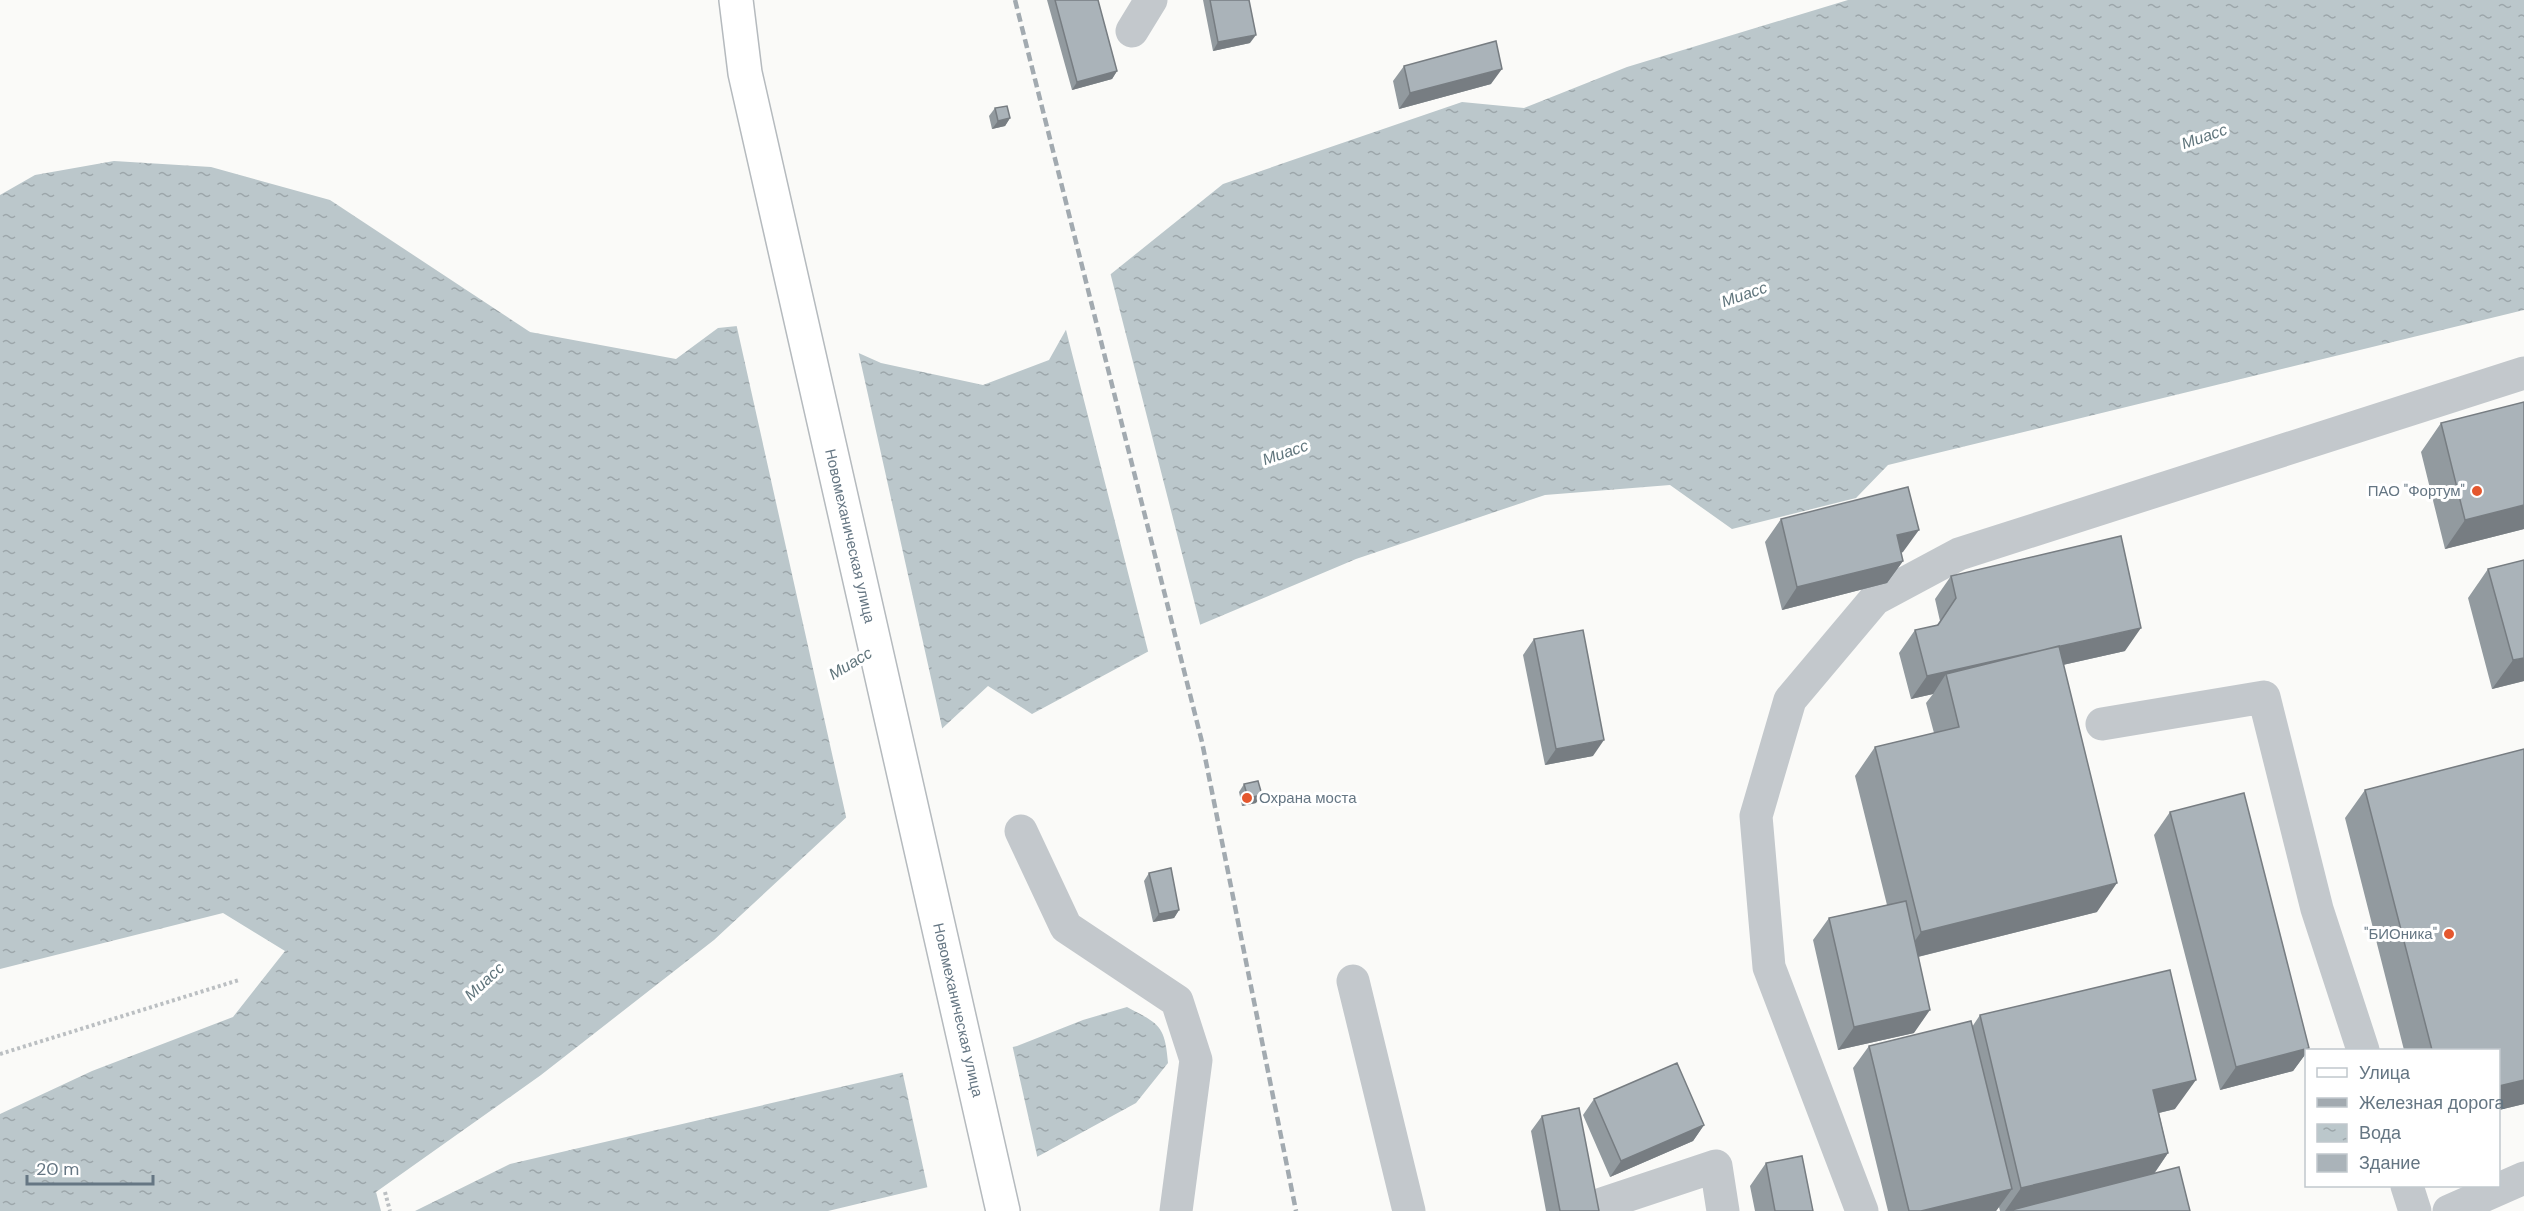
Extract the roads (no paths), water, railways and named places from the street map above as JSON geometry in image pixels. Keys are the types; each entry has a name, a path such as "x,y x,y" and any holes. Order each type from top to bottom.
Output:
{"main road":[{"name":"Новомеханическая улица","path":"736,0 746,73 1003,1211"}],"lane":[{"path":"1132,31 1151,0"},
{"path":"1862,1211 1768,967 1756,816 1790,700 1875,599 1959,554 2524,373"},
{"path":"2102,724 2264,697 2317,909 2363,1049"},
{"path":"1021,831 1066,927 1177,1000 1196,1060 1176,1211"},
{"path":"1353,981 1408,1211"},
{"path":"1603,1211 1602,1204 1716,1166 1723,1211"},
{"path":"2449,1211 2524,1178"},
{"path":"2408,1187 2415,1211"}],"water":[{"name":"Миасс","path":"1848,0 2524,0 2524,310 1888,465 1856,498 1732,529 1670,485 1545,495 1356,559 1190,629 1032,714 988,686 714,940 541,1075 376,1192 381,1211 0,1211 0,1114 92,1071 233,1017 285,951 223,913 0,969 0,195 35,175 114,161 211,167 330,200 530,332 676,359 718,328 787,321 881,363 983,385 1049,360 1086,294 1223,184 1462,102 1524,108 1627,67"},
{"path":"1127,1007 1158,1027 1165,1041 1168,1063 1136,1103 1024,1164 828,1211 415,1211 510,1164 1017,1046 1083,1020"}],"railway":[{"path":"1015,0 1202,742 1296,1211"}],"place":[{"name":"ПАО \"Фортум\"","path":"2477,491"},
{"name":"Охрана моста","path":"1247,798"},
{"name":"\"БИОника\"","path":"2449,934"}]}
